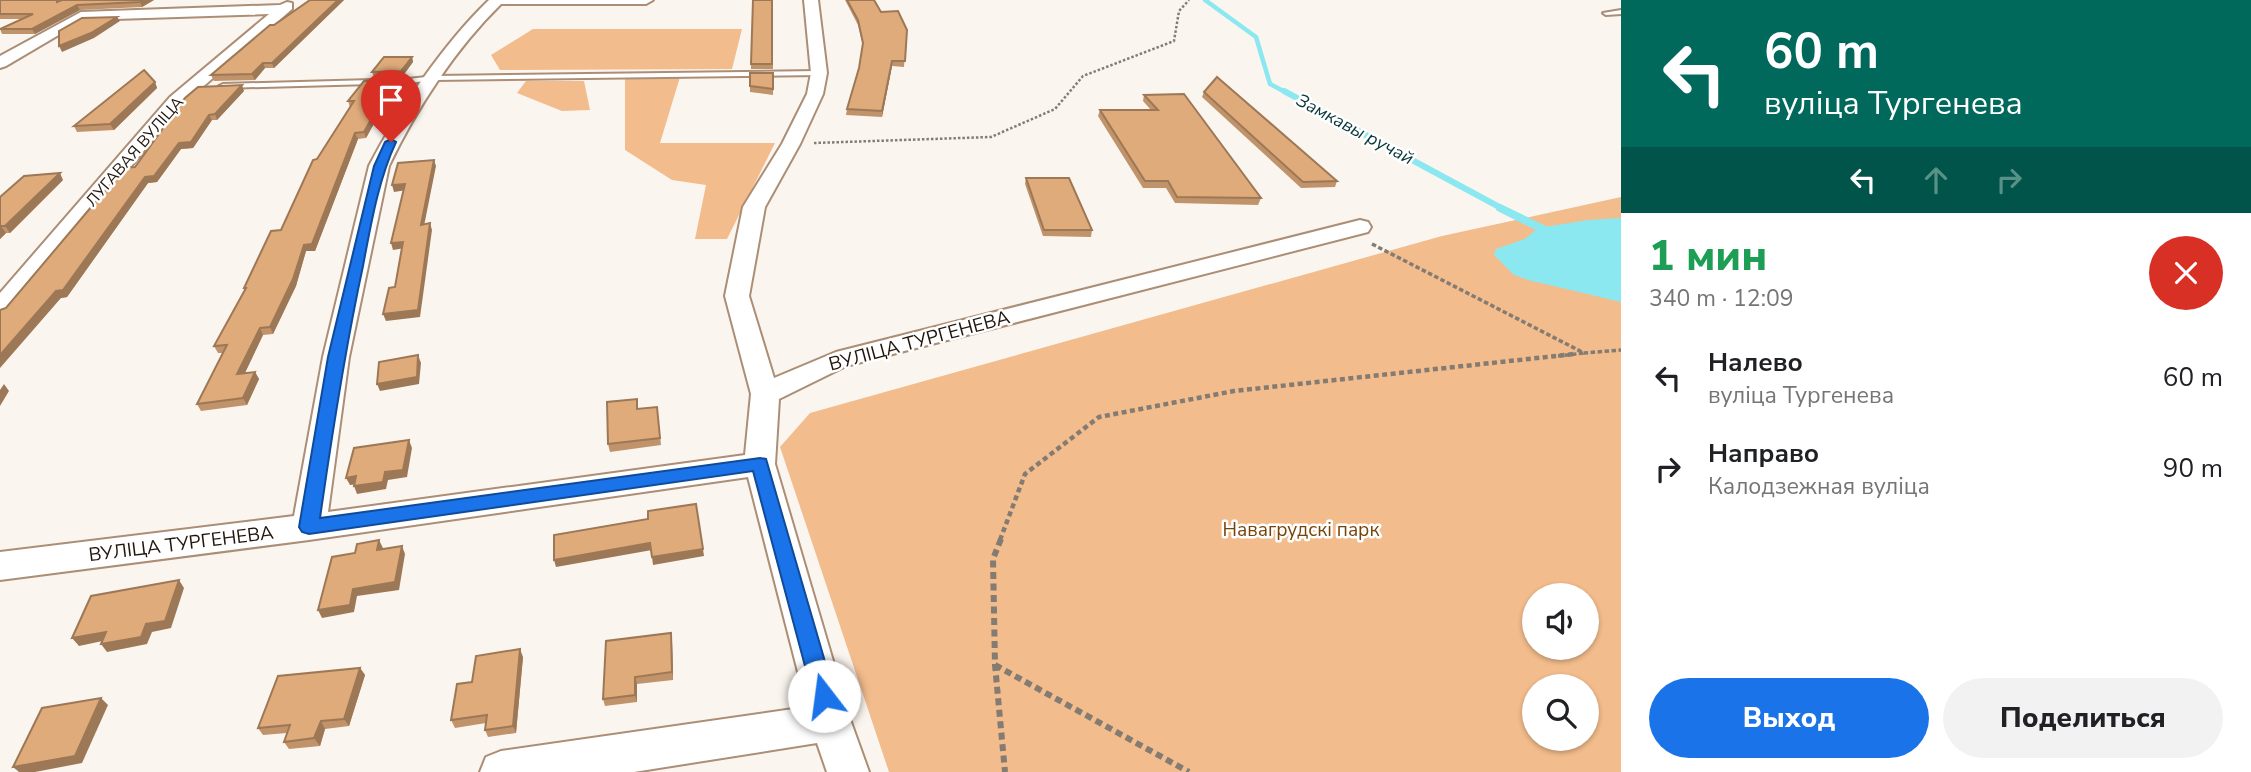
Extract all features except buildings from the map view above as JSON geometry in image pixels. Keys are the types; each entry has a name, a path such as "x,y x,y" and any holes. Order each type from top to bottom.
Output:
{"street":[{"path":"0,63 113,0"},
{"path":"309,527 336,357 379,166 391,142 466,30 500,0 646,0"},
{"path":"811,0 819,73 815,94 791,144 754,207 737,296 765,394 760,464 831,722 848,772"},
{"path":"80,16 289,5"},
{"name":"ЛУГАВАЯ ВУЛІЦА","path":"0,308 197,87 289,5"},
{"name":"ВУЛІЦА ТУРГЕНЕВА","path":"765,394 836,360 1353,229"},
{"name":"ВУЛІЦА ТУРГЕНЕВА","path":"0,566 309,527 760,464"},
{"path":"501,772 831,722"}],"lane":[{"path":"1606,13 1621,12"},
{"path":"218,87 435,78 819,73"}],"path":[{"path":"791,144 991,137 1055,109 1083,76 1174,41 1179,11 1189,0"},
{"path":"1353,229 1584,353"},
{"path":"1005,772 995,665 992,559 1025,474 1098,417 1234,391 1621,350"},
{"path":"995,665 1189,772"}],"green space":[{"path":"533,29 742,29 732,69 500,70 491,55"},
{"path":"680,77 660,143 775,143 727,239 695,239 706,185 672,180 625,150 625,79"},
{"path":"526,81 584,81 590,110 562,111 517,93"},
{"name":"Навагрудскі парк","path":"1621,197 1621,772 889,772 780,447 810,413 1442,236"}],"water":[{"path":"1621,218 1621,302 1514,275 1494,255 1496,249 1525,239 1538,228"}],"waterway":[{"name":"Замкавы ручай","path":"1205,0 1256,37 1270,84 1287,93"},
{"name":"Замкавы ручай","path":"1284,91 1503,209"},
{"name":"Замкавы ручай","path":"1500,208 1547,231"}],"route":[{"path":"391,142 379,166 371,196 336,357 309,527 760,464 824,696"}]}
